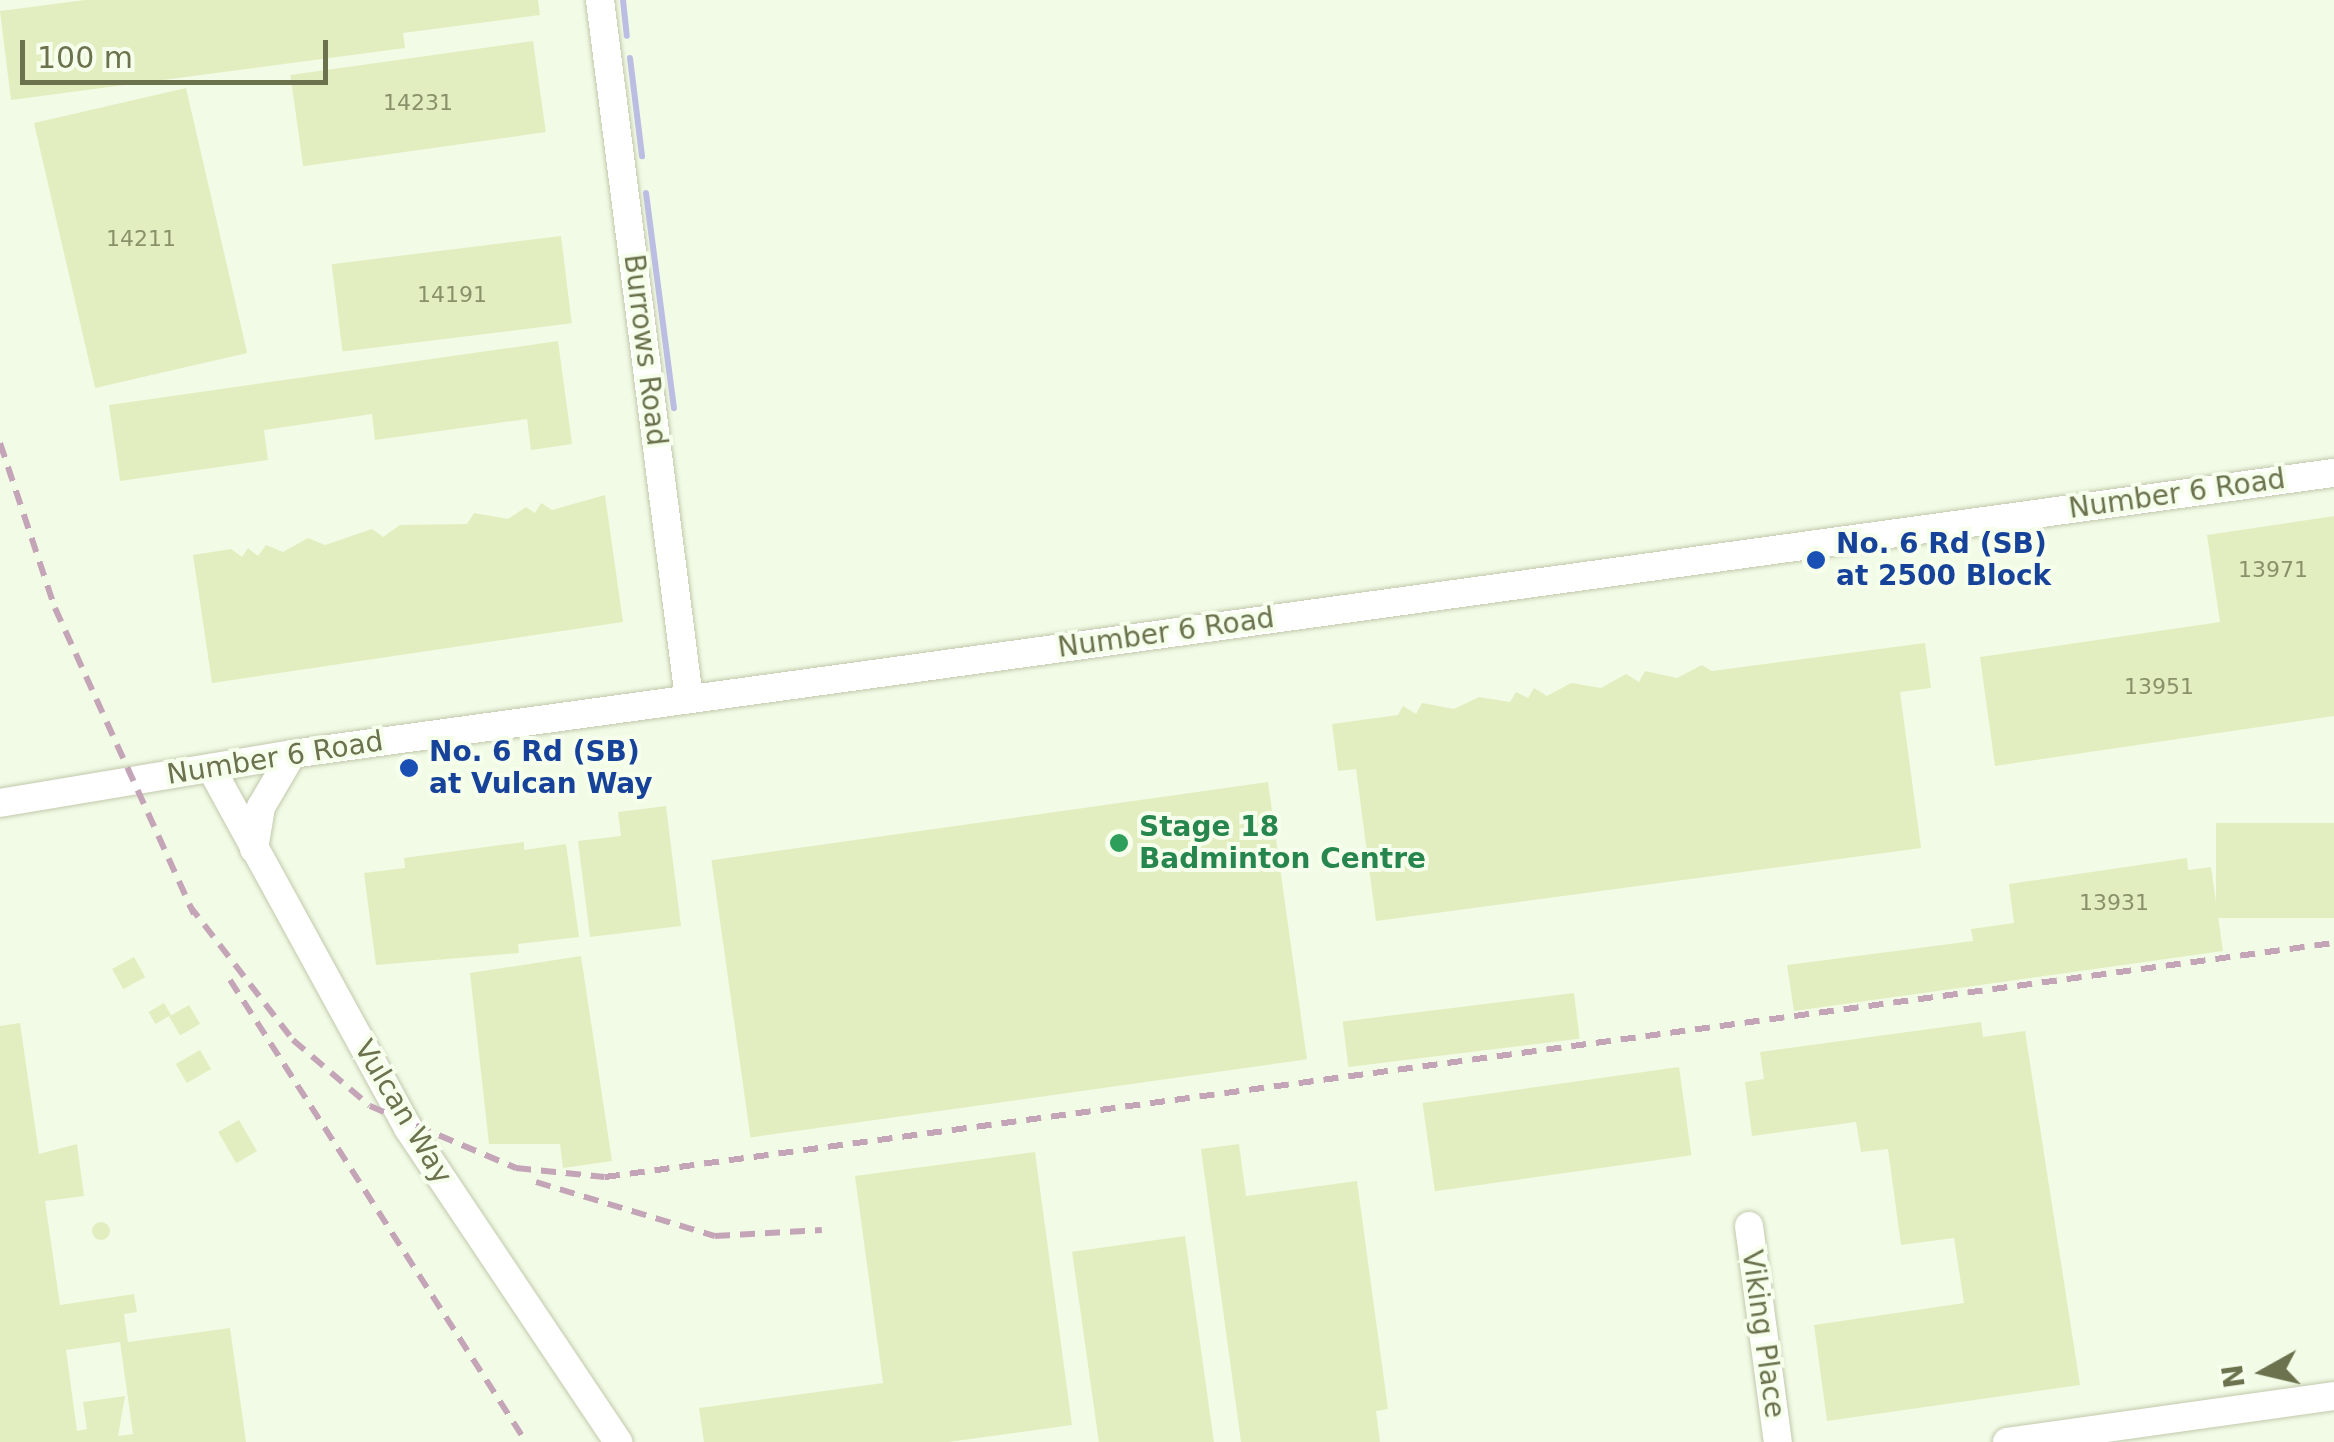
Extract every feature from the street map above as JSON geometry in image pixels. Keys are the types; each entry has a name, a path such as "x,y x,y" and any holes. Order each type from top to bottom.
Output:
{"street":[{"name":"Burrows Road","path":"600,0 689,700"},
{"name":"Number 6 Road","path":"0,803 292,754 2334,473"},
{"path":"254,849 261,808 292,754"},
{"name":"Vulcan Way","path":"212,768 408,1128 618,1442"},
{"name":"Viking Place","path":"1748,1226 1778,1442"},
{"path":"2008,1442 2202,1428 2334,1396"}],"building":[{"path":"85,0 538,0 540,15 403,33 405,48 11,100 0,11"},
{"path":"533,41 546,132 303,166 290,75"},
{"path":"186,88 247,353 95,388 34,123"},
{"path":"561,236 572,323 342,351 332,264"},
{"path":"558,341 572,444 531,450 527,419 375,440 372,414 264,430 268,460 120,481 109,405"},
{"path":"605,495 623,622 212,683 193,555 231,549 242,557 248,548 258,556 266,545 283,552 308,538 325,545 372,529 383,537 400,525 467,524 474,513 508,519 526,507 535,513 541,503 552,510"},
{"path":"2334,516 2334,716 1995,766 1980,657 2220,622 2207,535"},
{"path":"1925,643 1931,688 1900,692 1921,848 1376,921 1356,769 1338,771 1332,724 1398,715 1403,706 1416,714 1422,703 1454,709 1479,697 1510,702 1516,692 1528,698 1534,688 1547,696 1571,683 1601,688 1626,674 1639,682 1645,671 1677,678 1702,665 1712,671"},
{"path":"1268,782 1307,1059 750,1137 711,860"},
{"path":"666,806 681,926 590,937 578,841 621,836 618,812"},
{"path":"2216,823 2334,823 2334,918 2216,918"},
{"path":"524,842 524,850 566,844 579,937 518,944 519,953 376,965 364,873 405,868 404,858"},
{"path":"2187,858 2188,870 2211,867 2223,951 1794,1011 1787,965 1973,941 1971,929 2014,923 2009,884"},
{"path":"581,956 612,1161 563,1168 560,1144 489,1144 470,973"},
{"path":"134,957 145,977 123,989 112,969"},
{"path":"1574,993 1580,1039 1348,1067 1343,1021"},
{"path":"164,1003 171,1015 155,1024 148,1012"},
{"path":"189,1005 200,1024 180,1036 169,1017"},
{"path":"1981,1022 1983,1037 2025,1031 2080,1385 1827,1421 1814,1325 1964,1303 1954,1238 1901,1245 1888,1149 1861,1152 1856,1122 1752,1136 1745,1082 1764,1079 1760,1052"},
{"path":"20,1023 39,1154 77,1144 84,1196 45,1201 60,1305 134,1294 137,1312 124,1314 128,1342 230,1328 246,1442 0,1442 0,1026","holes":["120,1342 133,1434 118,1436 125,1396 83,1402 87,1429 77,1431 66,1350"]},
{"path":"200,1050 211,1069 187,1083 176,1064"},
{"path":"1679,1067 1691,1155 1435,1191 1423,1103"},
{"path":"239,1120 257,1151 236,1163 218,1132"},
{"path":"1239,1144 1246,1196 1357,1181 1388,1409 1376,1411 1380,1442 1241,1442 1201,1149"},
{"path":"1035,1152 1072,1425 948,1442 704,1442 699,1408 883,1383 855,1176"},
{"path":"101,1222 110,1231 101,1240 92,1231"},
{"path":"1185,1236 1214,1442 1099,1442 1072,1252"}],"waterway":[{"path":"623,0 627,36"},
{"path":"630,58 642,156"},
{"path":"646,193 674,408"}],"railway":[{"path":"0,443 55,608 194,914"},
{"path":"189,905 293,1040 370,1106 516,1168 605,1177 2334,943"},
{"path":"230,980 526,1442"},
{"path":"536,1182 715,1236 822,1230"}],"place":[{"name":"No. 6 Rd (SB) at 2500 Block","path":"1816,560"},
{"name":"No. 6 Rd (SB) at Vulcan Way","path":"409,768"},
{"name":"Stage 18 Badminton Centre","path":"1119,843"}]}
